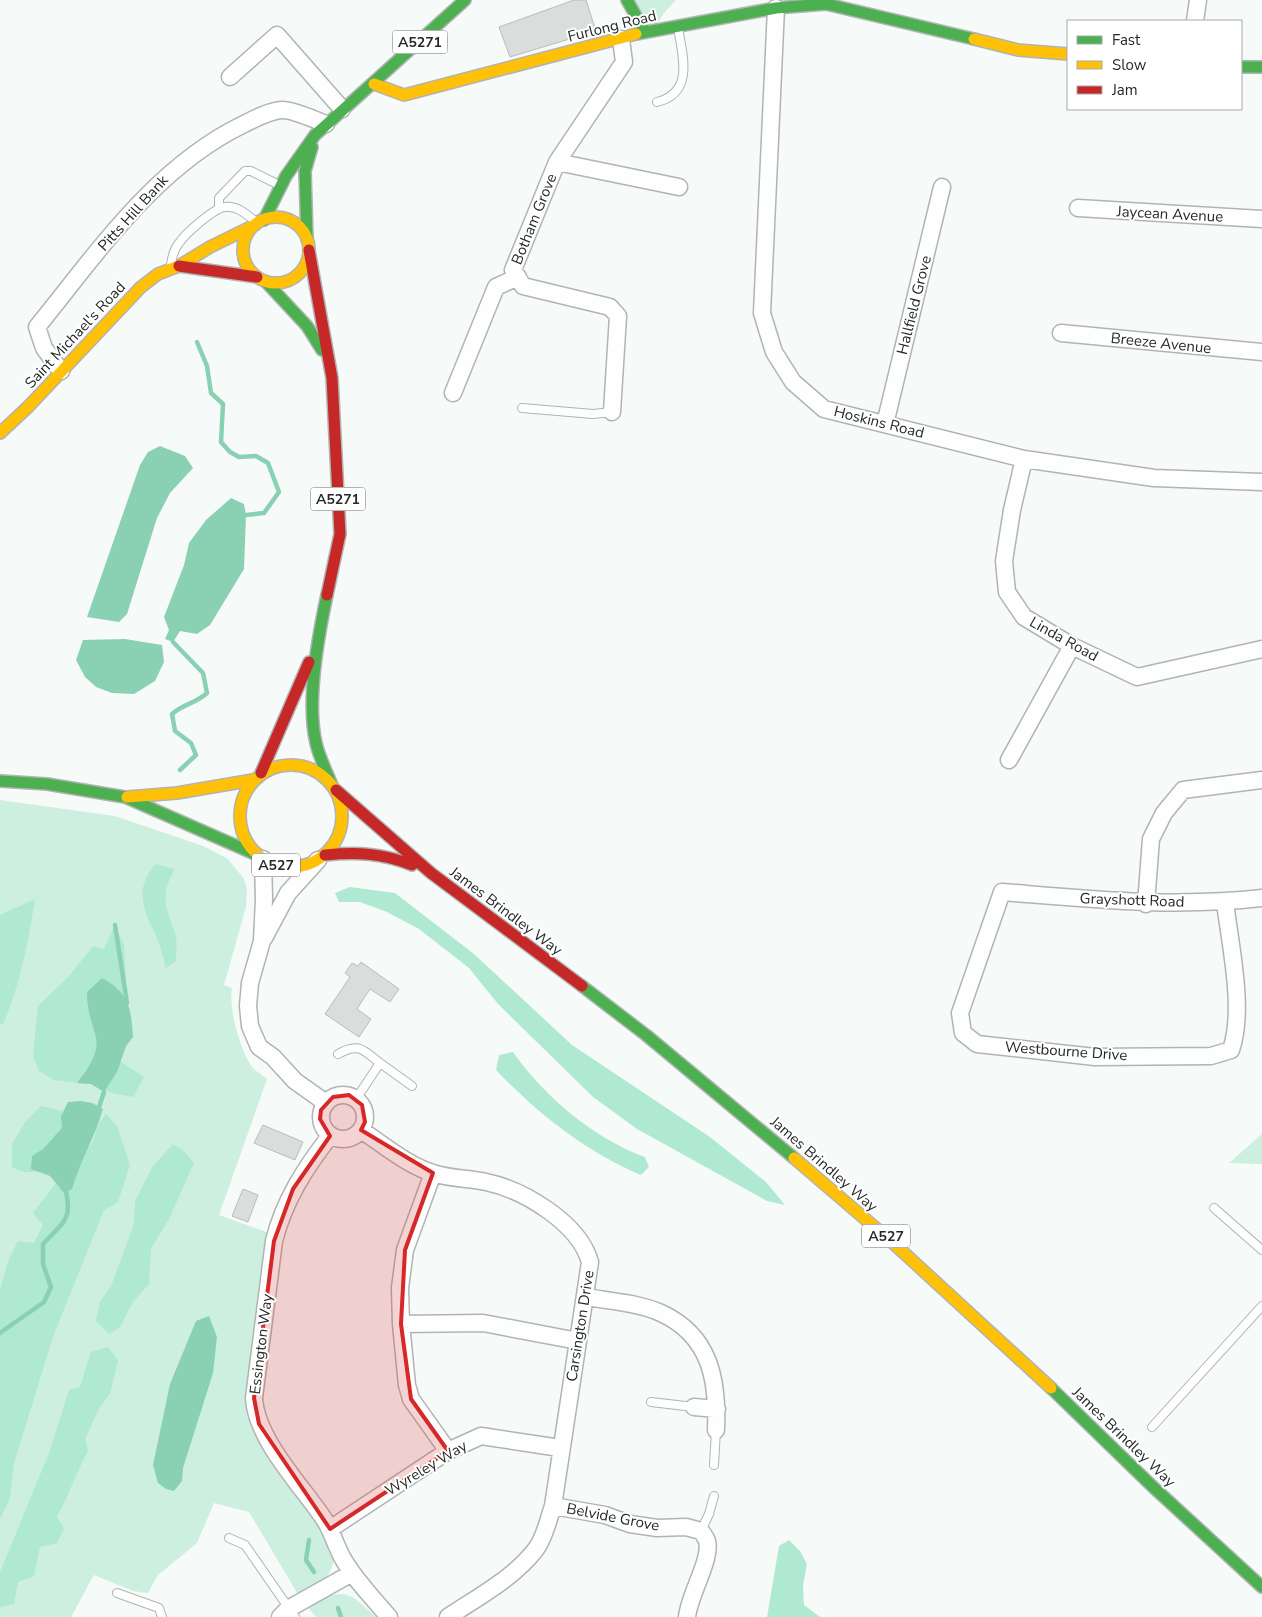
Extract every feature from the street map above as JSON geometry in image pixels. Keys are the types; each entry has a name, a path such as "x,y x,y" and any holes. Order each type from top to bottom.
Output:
{"main road":[{"name":"A5271","path":"259,223 286,176 321,130 342,109 374,84 466,0"},
{"path":"627,0 645,32"},
{"name":"Furlong Road","path":"374,84 404,95 645,32 776,8 826,2 1018,50 1067,54"},
{"path":"1242,67 1262,67"},
{"name":"A5271","path":"321,130 305,171 308,244 332,378 340,534 318,639 313,705 316,743 333,787"},
{"path":"175,268 261,279 277,284 295,277 304,268 308,244 296,224 287,219 275,218 259,223 244,242 243,252 249,269 261,279"},
{"name":"Saint Michael's Road","path":"0,433 141,287 158,274 175,268 210,247 259,223"},
{"name":"A5271","path":"261,279 307,326 328,358"},
{"name":"A5271","path":"257,776 318,639"},
{"name":"A527","path":"0,781 48,784 125,797 177,793 257,776 270,768 287,764 305,766 320,774 333,787"},
{"name":"A527","path":"257,776 242,798 239,816 240,826 247,844 259,857"},
{"path":"322,857 335,843 341,827 342,806 333,787"},
{"name":"James Brindley Way","path":"333,787 431,873 646,1035 758,1127 892,1242 1011,1349 1152,1486 1262,1587"},
{"name":"A527","path":"125,797 283,867 301,867 322,857"},
{"name":"James Brindley Way","path":"322,857 364,851 380,853 431,873"}],"street":[{"path":"1195,20 1198,0"},
{"name":"Hoskins Road","path":"776,8 762,313 774,352 793,382 824,409 1024,459 1154,478 1262,482"},
{"path":"230,77 277,35 342,109"},
{"path":"621,39 624,62 557,162 679,187"},
{"name":"Pitts Hill Bank","path":"61,371 44,348 37,327 129,214 169,173 223,134 259,117 283,110 321,130"},
{"name":"Botham Grove","path":"557,162 513,270 523,286 610,307 618,316 612,412"},
{"name":"Hallfield Grove","path":"885,424 942,187"},
{"name":"Jaycean Avenue","path":"1078,208 1262,219"},
{"path":"453,394 496,287 518,277"},
{"name":"Breeze Avenue","path":"1061,333 1262,352"},
{"name":"Linda Road","path":"1024,459 1012,510 1004,561 1007,592 1024,617 1072,646 1137,677 1262,649"},
{"path":"1009,760 1072,646"},
{"path":"1146,904 1151,839 1164,813 1183,790 1262,780"},
{"path":"259,857 264,899 262,941"},
{"path":"322,857 288,893 262,941 250,983 248,1006 250,1026 259,1047 273,1057 295,1081 326,1103"},
{"name":"Grayshott Road","path":"1002,892 1146,904 1225,902 1262,898"},
{"name":"Westbourne Drive","path":"1002,892 960,1013 963,1033 977,1044 1095,1057 1211,1056 1231,1050 1235,1038 1236,996 1225,902"},
{"path":"341,1095 356,1099 365,1113 365,1122 361,1130 353,1137 345,1140 330,1136 323,1128 320,1119 326,1103 333,1097 341,1095"},
{"name":"Carsington Drive","path":"361,1130 410,1162 433,1173 488,1182 517,1192 567,1225 582,1241 590,1262 586,1297 560,1448 553,1506 537,1548 519,1568 448,1617"},
{"name":"Essington Way","path":"330,1136 293,1189 278,1224 274,1241 254,1398 254,1411 260,1424 330,1529 352,1573 389,1617"},
{"path":"433,1173 405,1250 400,1288 400,1324 406,1385 411,1399 421,1416 448,1451"},
{"path":"586,1297 661,1313 683,1327 698,1342 715,1378 716,1430"},
{"path":"400,1324 483,1323 578,1341"},
{"path":"694,1407 717,1410"},
{"name":"Wyreley Way","path":"330,1529 448,1451 481,1436 560,1448"},
{"name":"Belvide Grove","path":"553,1506 605,1514 630,1524 657,1528 686,1526 701,1531"},
{"path":"687,1617 690,1597 707,1554 707,1540 701,1531"},
{"path":"288,1614 352,1573"}],"lane":[{"path":"657,102 671,98 680,86 683,70 678,26"},
{"path":"219,209 219,198 245,171 251,171 281,186"},
{"path":"175,268 172,257 179,243 213,211 225,206 239,209 259,223"},
{"path":"522,408 593,414 612,412"},
{"path":"338,1054 349,1048 360,1048 412,1086"},
{"path":"356,1099 380,1063"},
{"path":"1214,1208 1262,1250"},
{"path":"1152,1428 1262,1306"},
{"path":"651,1402 694,1407"},
{"path":"714,1465 716,1430"},
{"path":"701,1531 709,1514 714,1496"},
{"path":"229,1538 245,1545 288,1614"},
{"path":"117,1593 159,1608 162,1617"}],"highlighted area":[{"path":"349,1095 362,1105 365,1122 361,1130 433,1173 405,1250 401,1324 411,1399 448,1451 330,1529 259,1424 254,1398 274,1241 293,1189 330,1136 320,1119 321,1110 333,1097"}],"shaded area":[{"path":"627,0 676,0 664,13 653,30"},
{"path":"160,446 185,456 193,468 170,493 157,518 127,614 119,622 87,617 140,465 148,452"},
{"path":"231,498 244,504 246,515 244,569 210,625 197,634 180,631 173,642 165,639 169,630 164,617 184,565 189,543 206,520"},
{"path":"125,639 162,645 164,662 155,681 134,694 112,693 96,687 85,677 76,660 83,640"},
{"path":"0,800 115,816 203,846 228,859 244,879 247,889 246,907 224,985 232,988 233,1017 243,1050 252,1067 267,1079 219,1215 275,1235 254,1411 330,1529 334,1561 330,1572 310,1598 347,1595 358,1601 376,1617 316,1617 302,1601 249,1512 214,1503 197,1543 158,1575 148,1593 133,1591 94,1575 71,1617 0,1617"},
{"path":"155,864 175,869 167,887 166,901 176,936 176,961 166,968 160,945 148,919 143,901 144,883"},
{"path":"350,887 395,893 474,954 572,1045 710,1137 766,1182 785,1205 767,1201 637,1129 593,1097 498,1004 469,968 419,929 387,912 360,902 339,902 335,893"},
{"path":"35,899 27,947 19,978 3,1024 0,1025 0,915"},
{"path":"115,925 124,945 127,1003 93,1019 98,1044 92,1064 121,1062 144,1077 133,1097 112,1093 91,1084 54,1080 39,1071 33,1056 38,1006 69,976 93,946 104,949"},
{"path":"102,978 118,989 127,1002 133,1037 126,1046 117,1072 104,1092 91,1084 77,1083 88,1067 96,1046 87,992"},
{"path":"513,1052 555,1100 607,1139 645,1157 649,1167 641,1175 621,1166 582,1143 545,1116 496,1070 499,1055"},
{"path":"81,1101 92,1103 103,1109 72,1189 64,1193 50,1176 31,1169 32,1156 43,1149 62,1128 61,1116 68,1102"},
{"path":"41,1106 62,1111 62,1128 52,1155 37,1172 24,1172 12,1167 12,1144 26,1121"},
{"path":"106,1114 117,1126 130,1165 118,1202 104,1210 54,1334 14,1463 10,1498 0,1519 0,1290 8,1261 18,1241 34,1243 43,1225 33,1213 68,1167 92,1143 99,1123"},
{"path":"1262,1134 1262,1164 1229,1163"},
{"path":"173,1144 185,1152 194,1163 169,1219 151,1249 149,1284 133,1302 120,1327 109,1334 96,1321 100,1302 111,1286 134,1224 135,1201 153,1166"},
{"path":"209,1316 217,1337 213,1373 183,1468 182,1481 174,1491 166,1489 158,1483 153,1465 170,1384 196,1321"},
{"path":"108,1347 118,1360 110,1394 100,1407 85,1439 88,1451 57,1517 64,1529 57,1543 40,1547 34,1576 18,1582 14,1604 0,1607 0,1572 49,1453 69,1390 80,1387 91,1352"},
{"path":"789,1540 800,1551 807,1564 803,1586 804,1605 820,1617 767,1617 779,1546"}],"building":[{"path":"574,0 586,0 596,31 510,57 499,27"},
{"path":"361,962 399,989 390,1002 370,989 357,1009 371,1019 359,1037 325,1014 350,977 345,973 352,963 358,966"},
{"path":"263,1125 303,1142 295,1160 254,1143"},
{"path":"243,1189 258,1195 248,1222 232,1216"}],"waterway":[{"path":"197,342 207,366 211,393 223,404 221,442 230,452 239,457 256,456 268,463 279,492 264,513 246,515"},
{"path":"173,642 203,673 207,693 172,714 175,731 191,743 196,755 180,770"},
{"path":"115,925 127,1003"},
{"path":"99,1107 104,1092"},
{"path":"0,1333 44,1302 51,1287 43,1264 43,1244 67,1216 68,1202 66,1192"},
{"path":"309,1540 306,1560 314,1572"},
{"path":"338,1608 341,1617"}],"traffic: fast":[{"path":"264,220 286,176 315,135 465,0"},
{"path":"627,0 645,32"},
{"path":"636,34 776,8 826,4 974,39"},
{"path":"1242,67 1262,67"},
{"path":"307,239 305,171 312,147"},
{"path":"266,282 307,326 322,350"},
{"path":"327,595 314,669 312,708 317,748 331,783"},
{"path":"0,781 47,784 125,797 255,854"},
{"path":"582,986 646,1035 794,1158"},
{"path":"1051,1388 1152,1486 1262,1587"}],"traffic: slow":[{"path":"374,84 404,95 636,34"},
{"path":"974,39 1018,50 1067,54"},
{"path":"276,217 289,220 299,227 306,237 309,250 306,263 299,273 289,280 276,283 263,280 253,273 246,263 243,250 246,237 253,227 263,220 276,217"},
{"path":"0,433 28,407 141,287 158,274 179,266 210,247 255,225"},
{"path":"291,765 311,768 320,773 334,787 339,796 342,816 339,836 334,845 320,859 311,864 291,867 271,864 262,859 248,845 243,836 240,816 243,796 248,787 262,773 271,768 291,765"},
{"path":"127,797 177,793 253,780"},
{"path":"794,1158 892,1242 1051,1388"}],"traffic: jam":[{"path":"309,250 332,378 340,534 327,595"},
{"path":"179,266 257,277"},
{"path":"261,773 309,662"},
{"path":"336,790 431,873 582,986"},
{"path":"325,855 369,854 412,865"}]}
